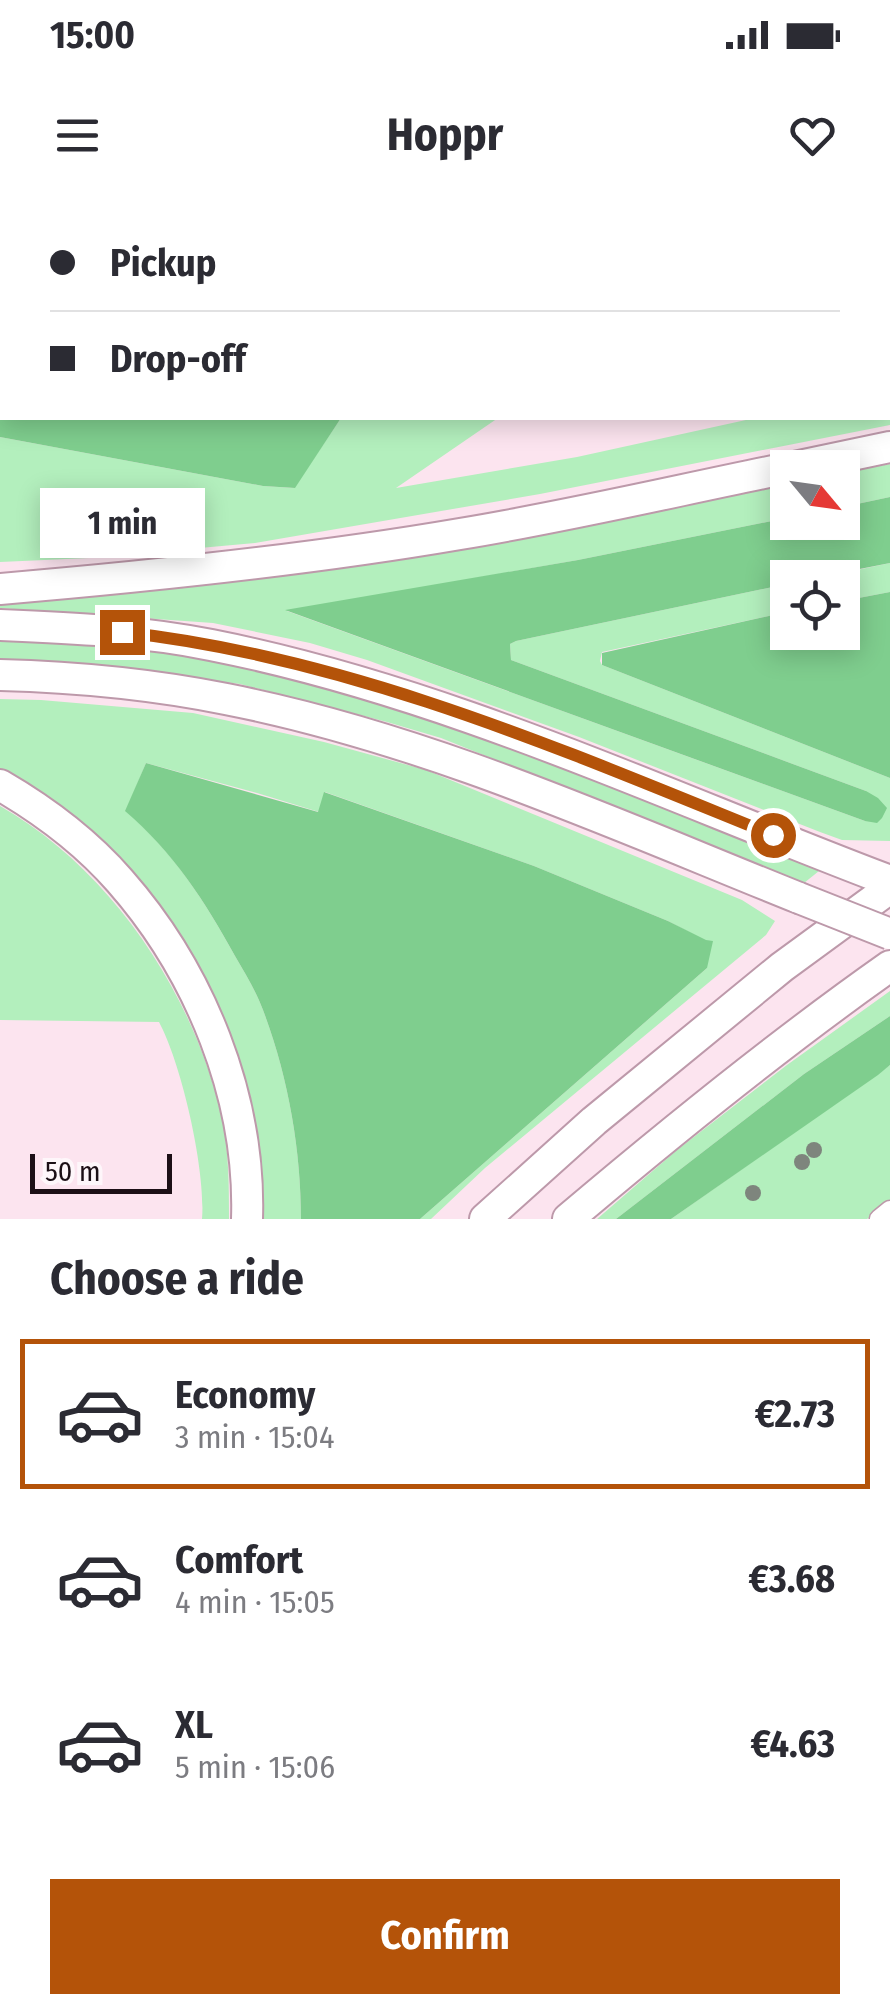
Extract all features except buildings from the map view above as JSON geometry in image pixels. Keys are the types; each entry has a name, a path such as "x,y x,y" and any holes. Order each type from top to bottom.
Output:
{"highway":[{"path":"860,453 890,447"},
{"path":"0,589 284,560 462,534 770,472"},
{"path":"0,625 159,636 299,665 414,697 574,754 890,884 594,1122 485,1219"},
{"path":"0,675 74,677 152,686 227,699 375,736 510,782 890,934"},
{"path":"0,785 60,826 120,880 176,960 211,1029 230,1086 242,1140 248,1219"},
{"path":"568,1219 641,1157 890,966"}],"street":[{"path":"878,1219 890,1210"}],"green space":[{"path":"0,420 340,420 295,488 263,486 0,437"},
{"path":"340,420 495,420 396,488 577,457 746,420 890,420 890,425 540,494 255,543 0,562 0,437 263,486 294,488"},
{"path":"890,464 890,497 860,503 860,470"},
{"path":"770,487 770,521 287,611 865,821 866,791 511,660 510,644 516,641 770,588 770,616 602,652 600,661 890,778 890,841 842,840 579,737 310,643 213,623 0,608 0,599 405,558"},
{"path":"890,497 890,563 860,569 860,560 770,560 770,588 510,644 511,660 866,791 887,808 877,823 285,610 578,560 770,521 770,540 860,540 860,503"},
{"path":"890,563 890,592 860,598 860,569"},
{"path":"890,592 890,778 602,665 602,653 770,616 770,650 860,650 860,598"},
{"path":"0,635 194,651 375,693 824,867 804,883 756,868 713,847 441,738 240,684 155,673 0,663"},
{"path":"0,699 193,713 426,770 742,900 775,921 766,935 485,1168 431,1219 420,1219 707,968 706,941 668,921 534,866 325,792 319,812 146,763 126,811 173,860 224,936 260,1003 286,1087 296,1140 301,1219 254,1219 193,974 0,775"},
{"path":"146,763 318,812 324,792 534,866 713,941 707,968 420,1219 301,1219 291,1113 260,1003 187,878 125,811"},
{"path":"0,806 40,832 78,864 112,900 169,982 192,1027 222,1119 229,1219 202,1219 191,1119 159,1022 0,1020"},
{"path":"890,991 890,1016 804,1074 616,1219 597,1219 677,1150"},
{"path":"890,1016 890,1065 878,1075 671,1219 616,1219 804,1074"},
{"path":"890,1065 890,1202 867,1219 671,1219"}],"route":[{"path":"122,632 210,645 414,697 574,754 773,835"}]}
